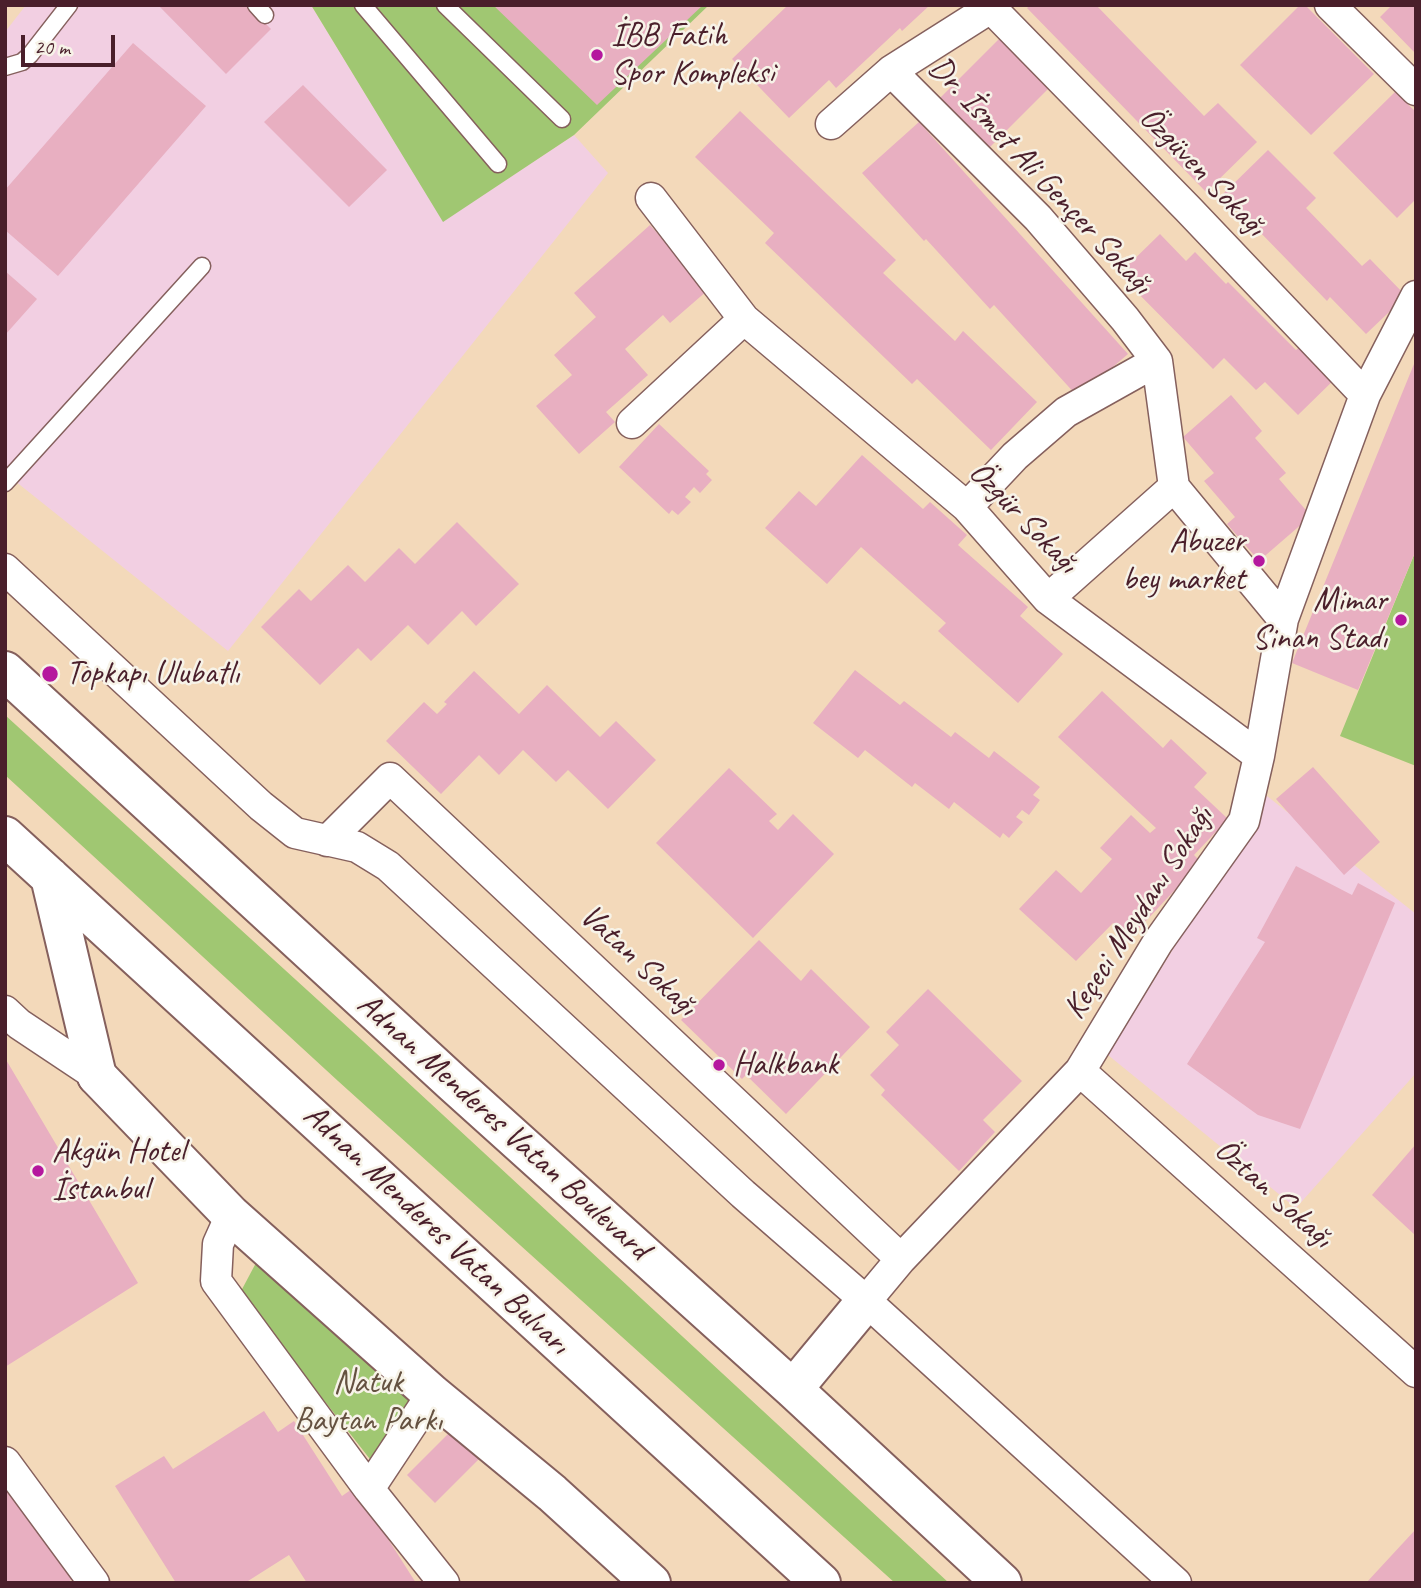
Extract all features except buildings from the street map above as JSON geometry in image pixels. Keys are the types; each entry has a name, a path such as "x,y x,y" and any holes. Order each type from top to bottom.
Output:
{"main road":[{"name":"Adnan Menderes Vatan Boulevard","path":"5,671 1002,1583"},
{"path":"5,836 50,877 97,1076 231,1216 432,1394 552,1493 651,1583"},
{"name":"Adnan Menderes Vatan Bulvarı","path":"50,877 821,1583"},
{"path":"793,1389 866,1301"}],"street":[{"path":"1330,5 1416,90"},
{"path":"831,124 891,71 990,7"},
{"name":"Özgüven Sokağı","path":"990,7 1365,395"},
{"name":"Dr. İsmet Ali Gençer Sokağı","path":"891,71 1038,218 1125,319 1157,361 1174,487"},
{"name":"Özgür Sokağı","path":"651,198 744,319 967,508 1048,599 1259,756"},
{"name":"Keçeci Meydanı Sokağı","path":"866,1301 901,1259 1080,1071 1158,942 1244,821 1259,756 1283,619 1365,395 1416,296"},
{"path":"632,423 744,319"},
{"path":"967,508 1015,456 1066,412 1157,361"},
{"path":"1048,599 1174,487 1283,619"},
{"path":"5,569 261,806 295,834 357,847 388,866 743,1194 866,1301 1176,1583"},
{"name":"Vatan Sokağı","path":"327,841 390,778 901,1259"},
{"path":"5,1011 19,1024 97,1076"},
{"name":"Öztan Sokağı","path":"1080,1071 1416,1372"},
{"path":"231,1216 218,1244 216,1281 369,1489 444,1583"},
{"path":"369,1489 432,1394"},
{"path":"5,1462 94,1583"}],"lane":[{"path":"5,67 22,62 30,55 69,5"},
{"path":"385,5 368,11 498,163"},
{"path":"445,5 562,119"},
{"path":"5,483 202,266"}],"shaded area":[{"path":"26,5 311,5 443,221 574,135 608,173 228,651 5,473 5,32"},
{"path":"1267,796 1416,914 1416,1073 1296,1208 1108,1055"}],"green space":[{"path":"311,5 709,5 574,135 443,222"},
{"name":"Mimar Sinan Stadı","path":"1416,550 1416,766 1340,736"},
{"path":"5,715 363,1041 949,1583 895,1583 338,1081 5,775"},
{"name":"Natuk Baytan Parkı","path":"257,1261 412,1396 373,1463 240,1293"}],"place":[{"name":"İBB Fatih Spor Kompleksi","path":"597,55"},
{"name":"Abuzer bey market","path":"1259,561"},
{"name":"Mimar Sinan Stadı","path":"1401,620"},
{"name":"Topkapı Ulubatlı","path":"50,674"},
{"name":"Halkbank","path":"719,1065"},
{"name":"Akgün Hotel İstanbul","path":"38,1171"}]}
